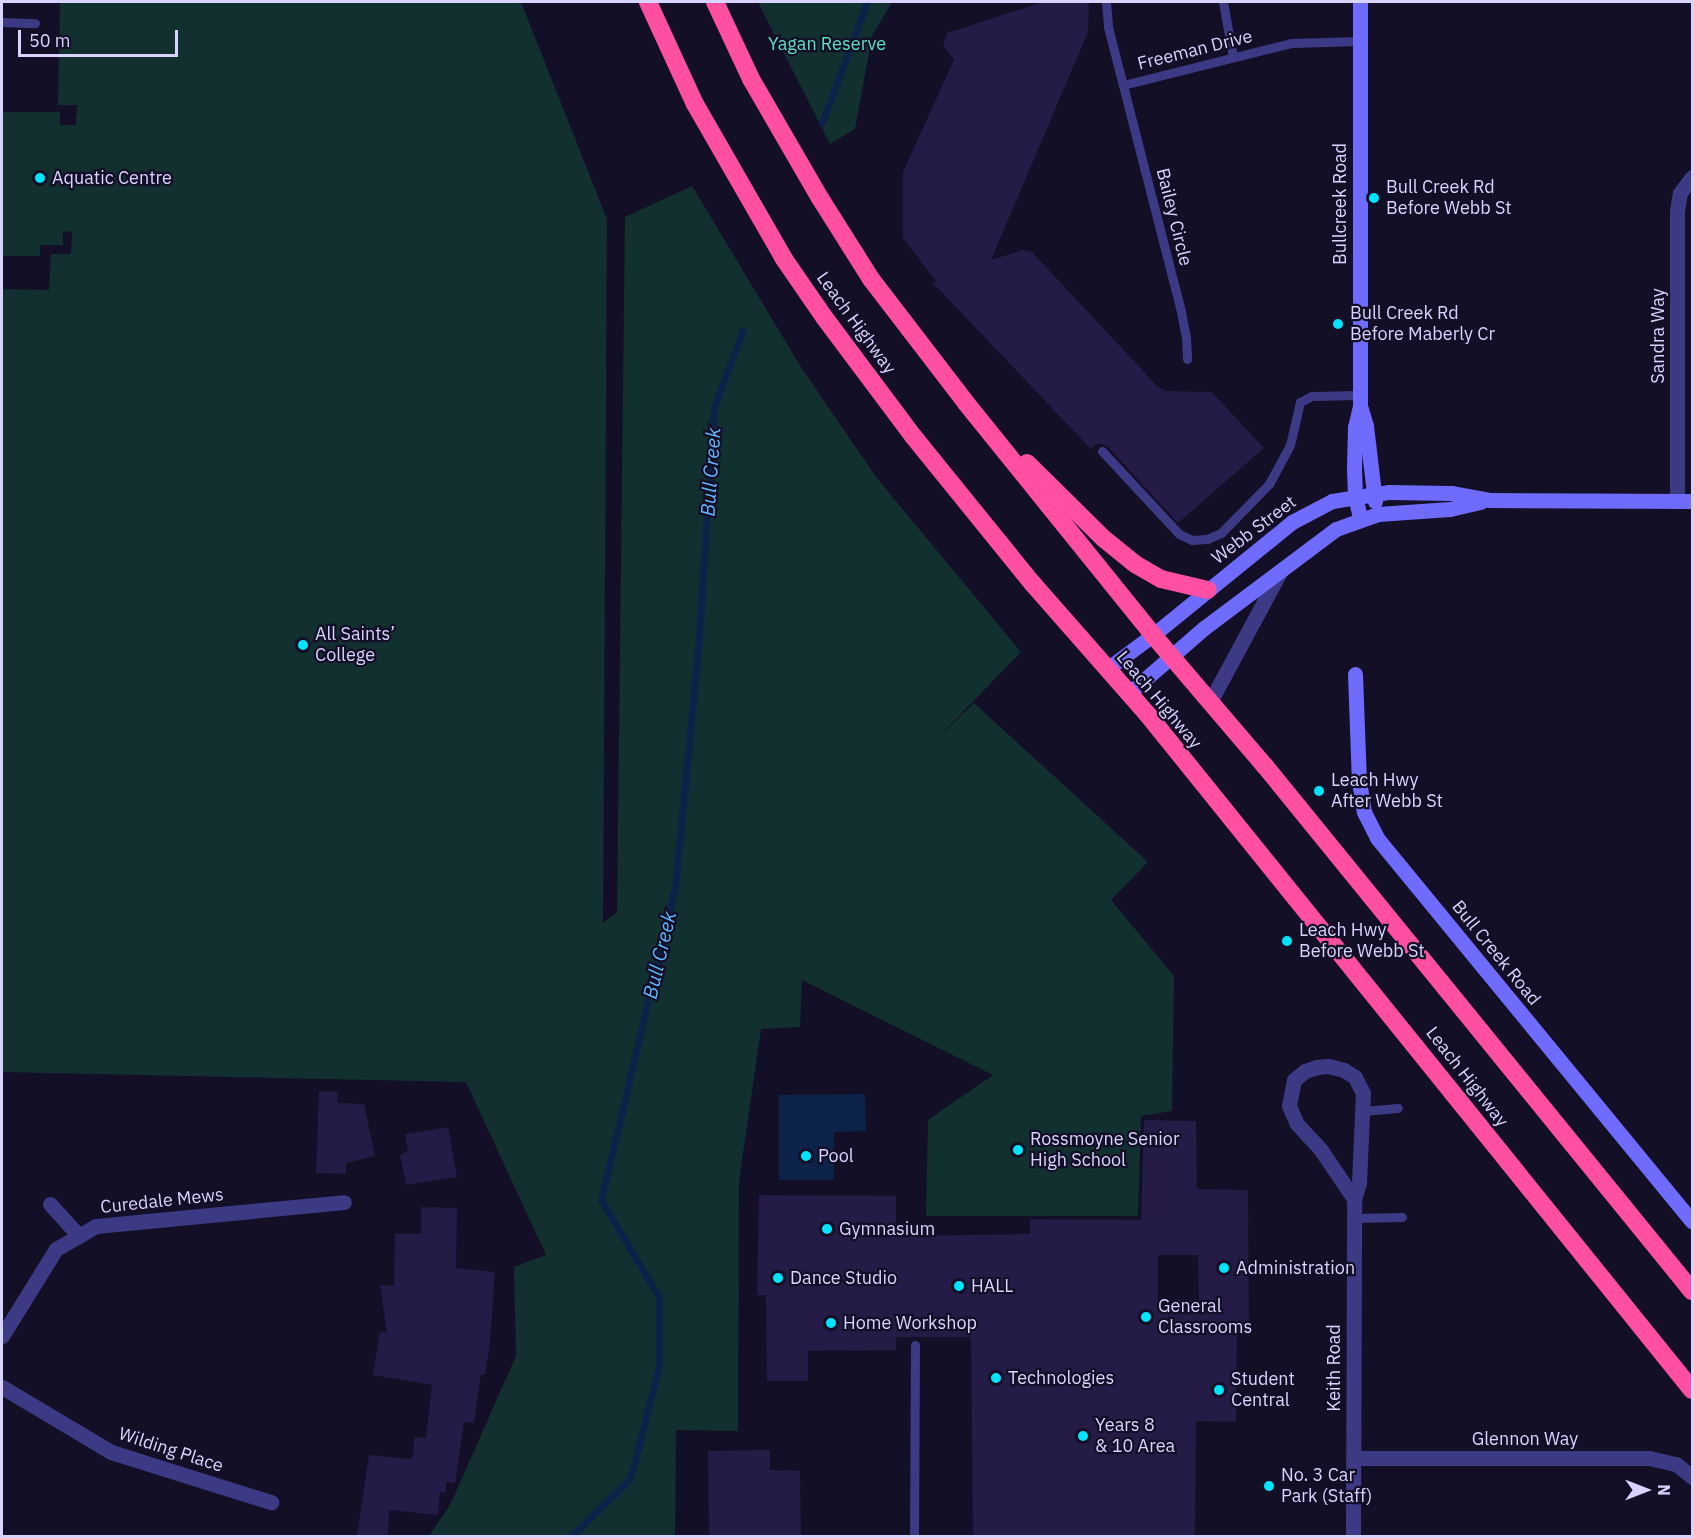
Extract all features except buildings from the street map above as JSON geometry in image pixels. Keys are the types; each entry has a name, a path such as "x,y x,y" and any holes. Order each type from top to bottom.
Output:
{"highway":[{"name":"Leach Highway","path":"648,2 695,104 784,259 824,317 921,445 1033,584 1128,693 1357,972 1512,1169 1692,1390"},
{"name":"Leach Highway","path":"715,2 751,79 871,279 966,403 1153,635 1265,766 1692,1292"},
{"path":"966,403 1103,538 1135,564 1161,579 1208,590"}],"street":[{"name":"Bullcreek Road","path":"1360,2 1360,401 1355,427 1355,496 1360,518"},
{"name":"Sandra Way","path":"1685,501 1677,211 1680,193 1692,177"},
{"name":"Bullcreek Road","path":"1360,401 1366,426 1372,493 1378,514"},
{"name":"Webb Street","path":"1107,669 1153,635 1292,522 1322,506 1355,496 1372,493 1451,493 1489,500 1685,501"},
{"name":"Webb Street","path":"1128,693 1204,628 1280,572 1310,545 1336,529 1360,518 1378,514 1450,509 1489,500"},
{"name":"Webb Street","path":"1210,702 1280,572"},
{"name":"Bull Creek Road","path":"1355,674 1359,781 1364,812 1377,838 1692,1221"},
{"name":"Keith Road","path":"1353,1536 1354,1199 1359,1184 1363,1093 1355,1077 1328,1066 1305,1071 1294,1080 1290,1091 1289,1106 1297,1124 1321,1150 1354,1199"},
{"name":"Curedale Mews","path":"2,1336 56,1249 96,1226 345,1202"},
{"path":"50,1204 79,1236"},
{"name":"Wilding Place","path":"2,1387 111,1452 271,1503"},
{"name":"Glennon Way","path":"1353,1458 1649,1458 1676,1464 1692,1476"}],"lane":[{"name":"Freeman Drive","path":"1106,2 1108,27 1123,86 1291,43 1360,41"},
{"path":"1223,2 1233,57"},
{"path":"2,22 35,23"},
{"name":"Bailey Circle","path":"1123,86 1181,312 1187,359"},
{"path":"1102,451 1179,534 1192,540 1208,539 1221,533 1269,484 1290,445 1295,414 1300,402 1312,396 1360,401"},
{"path":"1363,1111 1398,1108"},
{"path":"1354,1218 1402,1217"},
{"path":"914,1536 915,1345"}],"green space":[{"path":"60,2 521,2 607,219 603,923 617,912 625,217 692,186 801,367 876,477 1021,652 931,745 974,703 1148,862 1111,900 1174,976 1172,1111 1141,1116 1138,1216 926,1216 928,1120 993,1075 802,980 800,1027 761,1029 739,1181 738,1431 676,1430 675,1536 429,1536 450,1505 516,1356 514,1267 546,1255 466,1082 2,1072 2,289 49,290 51,254 71,254 72,232 63,231 63,245 40,245 40,256 2,256 2,112 60,112 60,125 76,125 77,105 58,105"},
{"name":"Yagan Reserve","path":"758,2 892,2 872,36 855,129 830,144"}],"water":[{"name":"Pool","path":"865,1094 866,1131 834,1132 834,1180 779,1180 779,1095"}],"waterway":[{"name":"Bull Creek","path":"822,123 867,2"},
{"name":"Bull Creek","path":"571,1536 630,1479 659,1366 659,1297 601,1200 675,888 698,650 714,407 743,330"}],"place":[{"name":"Aquatic Centre","path":"40,178"},
{"name":"Bull Creek Rd Before Webb St","path":"1374,198"},
{"name":"Bull Creek Rd Before Maberly Cr","path":"1338,324"},
{"name":"All Saints’ College","path":"303,645"},
{"name":"Leach Hwy After Webb St","path":"1319,791"},
{"name":"Leach Hwy Before Webb St","path":"1287,941"},
{"name":"Rossmoyne Senior High School","path":"1018,1150"},
{"name":"Pool","path":"806,1156"},
{"name":"Gymnasium","path":"827,1229"},
{"name":"Administration","path":"1224,1268"},
{"name":"Dance Studio","path":"778,1278"},
{"name":"HALL","path":"959,1286"},
{"name":"General Classrooms","path":"1146,1317"},
{"name":"Home Workshop","path":"831,1323"},
{"name":"Technologies","path":"996,1378"},
{"name":"Student Central","path":"1219,1390"},
{"name":"Years 8 & 10 Area","path":"1083,1436"},
{"name":"No. 3 Car Park (Staff)","path":"1269,1486"}]}
